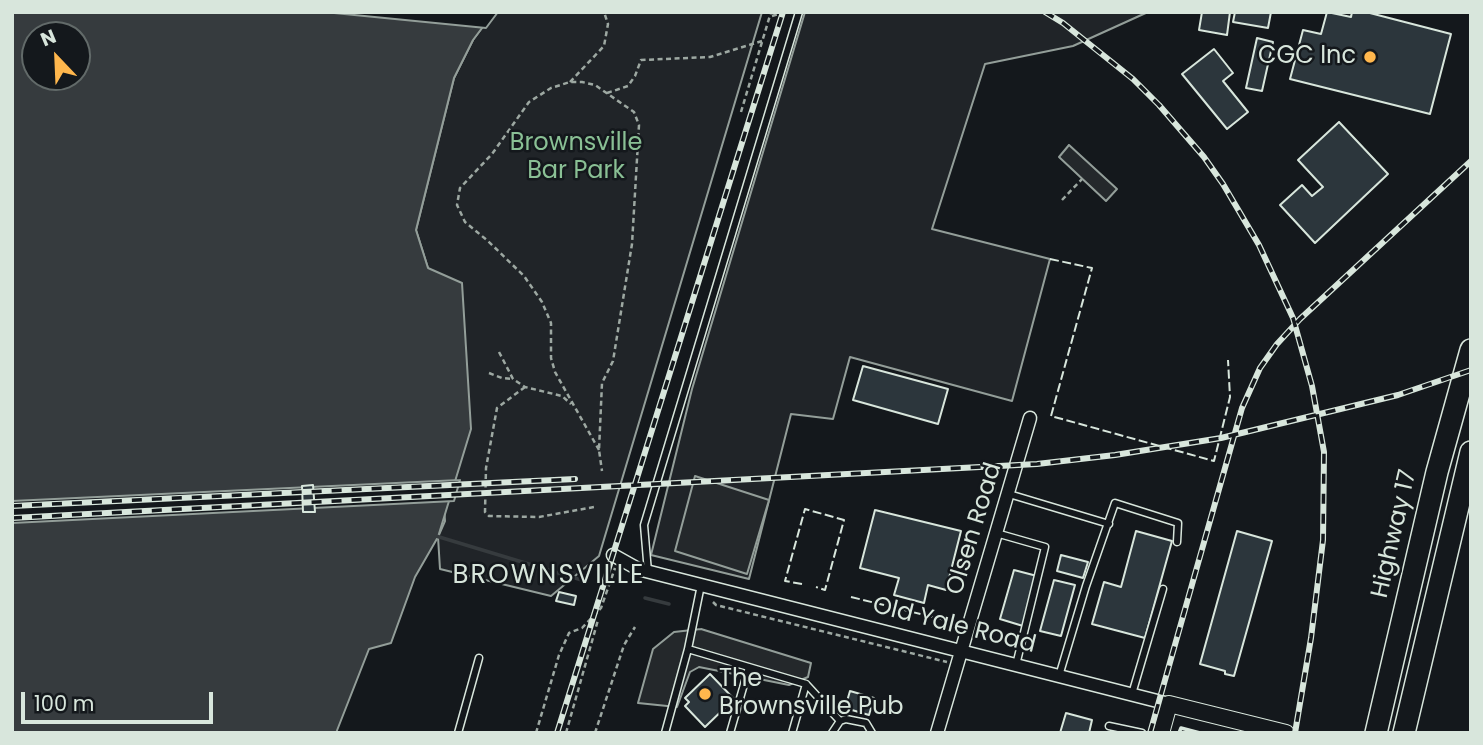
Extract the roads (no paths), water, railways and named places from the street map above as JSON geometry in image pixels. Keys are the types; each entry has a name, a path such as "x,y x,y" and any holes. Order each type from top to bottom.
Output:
{"highway":[{"name":"Highway 17","path":"1376,733 1437,472 1471,350"},
{"path":"1406,723 1471,452"}],"street":[{"name":"Olsen Road","path":"937,733 1030,418"},
{"name":"Old Yale Road","path":"617,557 648,572 1286,733"},
{"path":"1161,733 1169,704"}],"lane":[{"path":"648,572 644,525 799,12"},
{"path":"1009,494 1109,524"},
{"path":"1059,676 1115,503 1178,523 1177,542"},
{"path":"996,533 1045,547 1016,665"},
{"path":"665,733 688,649 701,585"},
{"path":"1132,694 1163,589"},
{"path":"688,649 806,684 840,721"},
{"path":"458,733 479,658"},
{"path":"730,733 749,667"},
{"path":"792,733 806,684"},
{"path":"840,721 857,720 866,723 873,733"},
{"path":"832,733 840,721"},
{"path":"1109,726 1142,733"}],"waterway":[{"path":"436,536 585,581"},
{"path":"645,598 669,604"}],"railway":[{"path":"557,733 783,12"},
{"path":"1045,12 1063,23 1133,79 1204,157 1259,245 1293,318 1312,386 1324,452 1323,540 1311,638 1295,733"},
{"path":"1150,733 1242,408 1260,368 1300,319 1471,161"},
{"path":"12,518 1037,464 1221,438 1398,395 1471,370"},
{"path":"12,506 575,479"}],"place":[{"name":"CGC Inc","path":"1370,57"},
{"name":"The Brownsville Pub","path":"705,694"}],"district":[{"name":"BROWNSVILLE","path":"549,576"}],"park label":[{"name":"Brownsville Bar Park","path":"576,158"}]}
